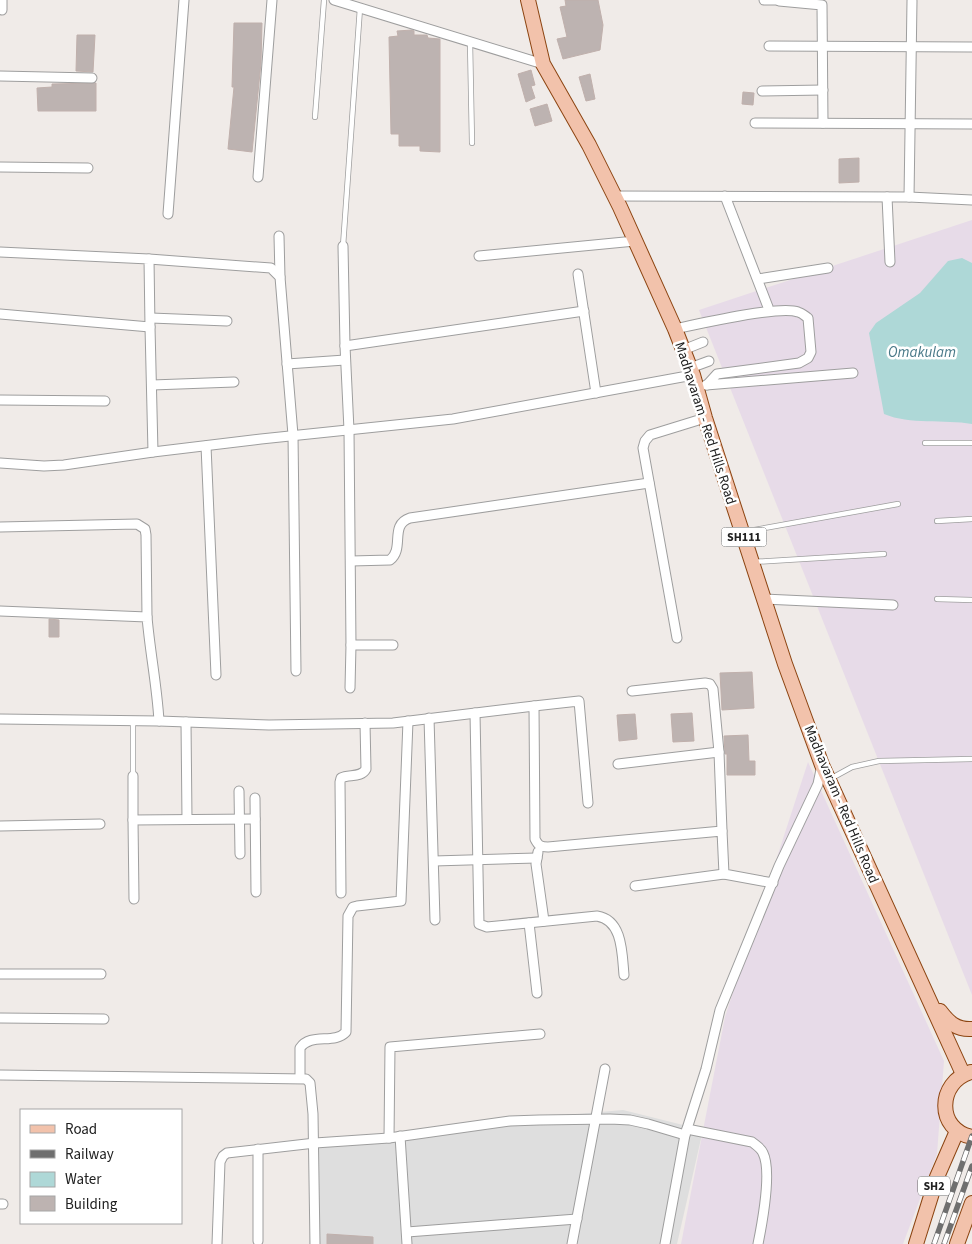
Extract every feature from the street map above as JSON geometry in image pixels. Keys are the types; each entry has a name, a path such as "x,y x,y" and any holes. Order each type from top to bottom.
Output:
{"main road":[{"name":"Madhavaram - Red Hills Road","path":"528,0 544,64 589,145 614,196 696,378 705,418 742,532 785,664 822,765 929,997 968,1073"},
{"path":"929,997 949,1023 962,1030 972,1029"},
{"path":"968,1073 952,1084 946,1098 946,1113 957,1131 965,1136 972,1137"},
{"name":"SH2","path":"916,1244 937,1177 957,1131"},
{"path":"957,1244 972,1203"}],"street":[{"path":"2,0 2,10"},
{"path":"168,214 184,0"},
{"path":"258,177 272,0"},
{"path":"334,0 544,64"},
{"path":"764,0 822,5 823,123"},
{"path":"909,197 912,1"},
{"path":"769,46 972,47"},
{"path":"0,76 92,78"},
{"path":"762,92 823,90"},
{"path":"755,123 972,124"},
{"path":"0,167 88,168"},
{"path":"614,196 909,197 972,200"},
{"path":"725,196 768,307"},
{"path":"887,197 890,262"},
{"path":"278,236 293,435 296,671"},
{"path":"479,256 635,241"},
{"path":"343,246 349,430 350,688"},
{"path":"0,252 149,259 271,268 280,277"},
{"path":"149,259 153,452"},
{"path":"758,279 828,268"},
{"path":"578,274 596,393"},
{"path":"0,463 44,466 64,465 293,435 453,419 596,393 799,363 808,358 811,352 808,318 798,312 786,310 728,318 675,329"},
{"path":"345,346 584,311"},
{"path":"0,314 150,322 227,321"},
{"path":"683,350 703,342"},
{"path":"288,364 346,360"},
{"path":"696,378 709,361"},
{"path":"696,378 853,372"},
{"path":"152,384 234,382"},
{"path":"0,400 105,401"},
{"path":"677,638 643,448 650,434 705,418"},
{"path":"206,446 216,675"},
{"path":"351,561 390,560 397,550 398,527 410,518 649,483"},
{"path":"0,527 137,524 145,529 148,618 159,721"},
{"path":"764,599 893,605"},
{"path":"0,611 148,618"},
{"path":"351,644 393,645"},
{"path":"632,691 705,683 710,684 713,688 719,752 724,874"},
{"path":"0,719 133,720 269,725 365,723 408,721 579,700 588,803"},
{"path":"534,706 535,839 542,847 722,831"},
{"path":"475,713 479,924 487,927 597,916 604,917 616,929 620,939 624,975"},
{"path":"429,718 435,920"},
{"path":"300,1078 300,1048 303,1044 312,1040 339,1037 346,1032 348,916 350,910 357,906 401,901 408,721"},
{"path":"186,722 188,819"},
{"path":"341,893 340,782 341,778 345,776 361,775 366,769 365,723"},
{"path":"618,764 719,752"},
{"path":"665,1244 686,1132 706,1069 720,1010 773,882 818,784 822,765"},
{"path":"133,776 134,899"},
{"path":"239,792 240,854"},
{"path":"255,798 256,892"},
{"path":"133,820 255,819"},
{"path":"0,826 100,824"},
{"path":"542,847 536,864 544,921"},
{"path":"434,861 537,858"},
{"path":"635,886 724,874 773,882"},
{"path":"529,923 537,994"},
{"path":"0,974 101,974"},
{"path":"0,1018 104,1019"},
{"path":"389,1138 390,1047 540,1034"},
{"path":"572,1244 605,1069"},
{"path":"0,1075 306,1079 310,1083 315,1143 315,1244"},
{"path":"217,1244 220,1162 227,1153 315,1143 389,1138 510,1121 595,1119 630,1120 686,1132 752,1142 760,1147 766,1165 763,1220 758,1244"},
{"path":"400,1136 407,1244"},
{"path":"258,1149 258,1241"},
{"path":"407,1232 577,1219"}],"lane":[{"path":"315,117 324,0"},
{"path":"343,246 360,8"},
{"path":"470,42 472,143"},
{"path":"925,443 972,443"},
{"path":"742,532 898,504"},
{"path":"937,521 972,519"},
{"path":"752,562 884,554"},
{"path":"937,599 972,600"},
{"path":"133,720 133,776"},
{"path":"829,780 852,767 879,761 972,759"}],"shaded area":[{"path":"972,220 972,995 699,310"},
{"path":"808,762 944,1061 937,1154 903,1244 681,1244 725,1017"},
{"path":"623,1110 703,1130 677,1244 309,1244 315,1145 533,1118"}],"water":[{"name":"Omakulam","path":"962,258 972,263 972,424 905,420 884,414 869,333 876,323 920,293 948,261"}],"building":[{"path":"565,0 598,0 603,25 600,50 563,59 557,39 567,37 560,7 566,6"},
{"path":"234,23 262,23 261,63 252,152 228,149 234,87 232,87"},
{"path":"412,30 414,35 427,35 428,38 440,39 440,152 420,151 420,146 399,146 399,134 391,134 389,37 398,36 397,31"},
{"path":"77,35 95,35 93,72 76,71"},
{"path":"531,70 535,85 531,86 535,98 526,102 518,74"},
{"path":"590,74 595,99 586,101 579,77"},
{"path":"96,83 96,111 38,111 37,88 52,87 52,84"},
{"path":"743,92 754,93 753,105 742,104"},
{"path":"547,104 552,121 535,126 530,109"},
{"path":"859,158 859,182 839,183 839,159"},
{"path":"49,619 59,620 59,637 49,637"},
{"path":"752,672 754,708 722,710 720,673"},
{"path":"692,713 694,741 673,742 671,714"},
{"path":"635,714 637,739 619,741 617,715"},
{"path":"748,735 749,761 755,761 755,775 727,775 727,754 725,754 724,736"},
{"path":"327,1234 373,1237 373,1244 327,1244"}],"railway":[{"path":"934,1244 972,1136"},
{"path":"944,1244 972,1166"}]}
